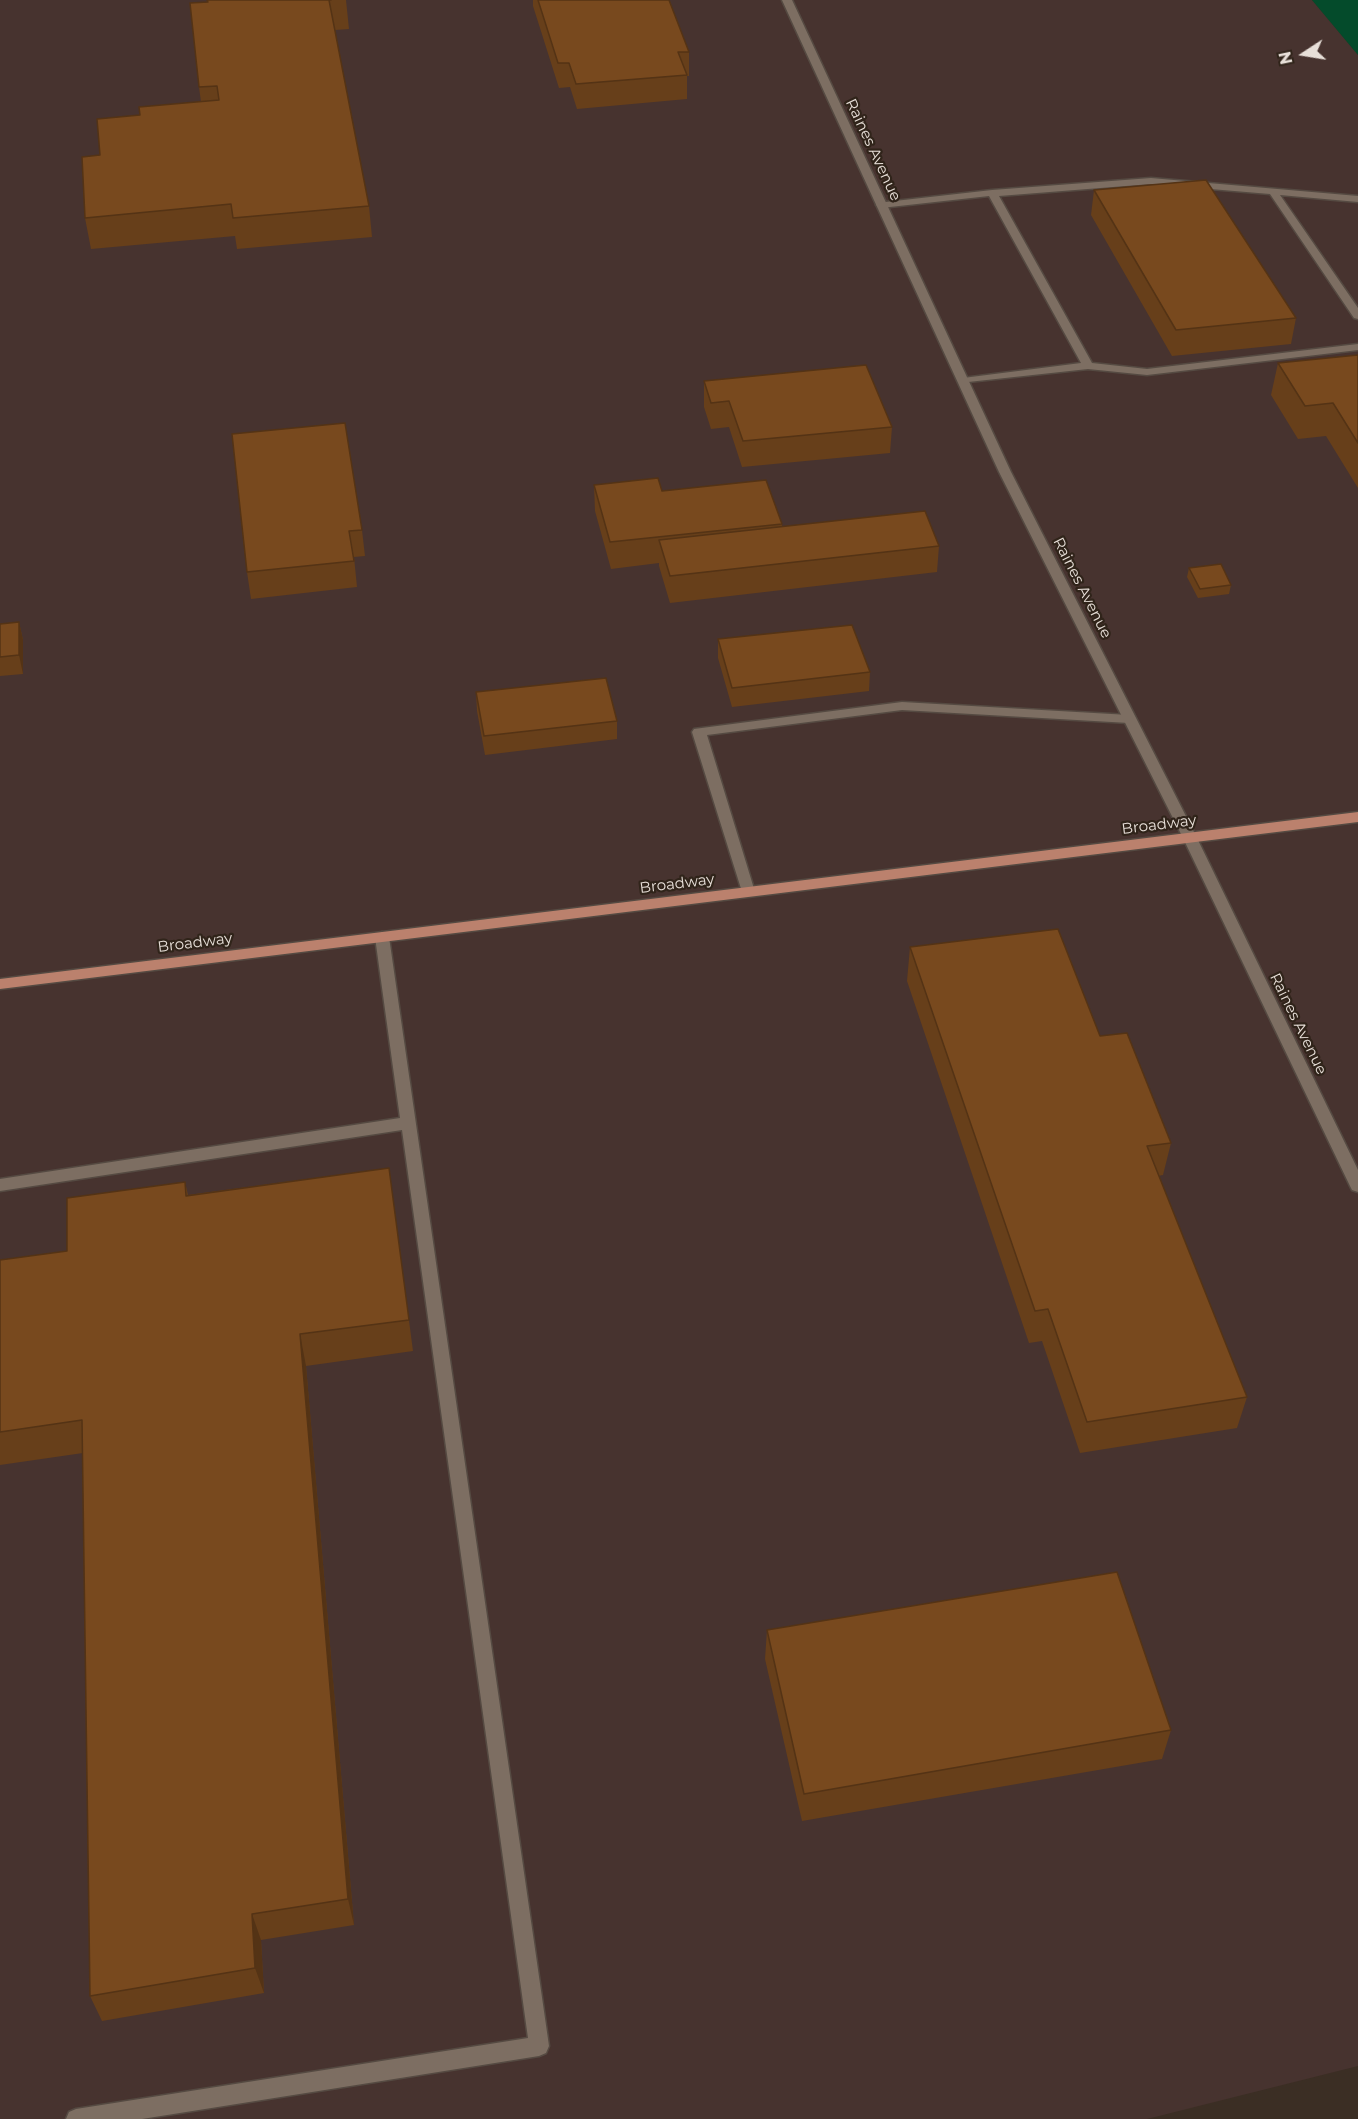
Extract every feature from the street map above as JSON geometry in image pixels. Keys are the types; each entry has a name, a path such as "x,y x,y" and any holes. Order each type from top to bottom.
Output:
{"main road":[{"name":"Broadway","path":"0,984 1358,817"}],"street":[{"name":"Raines Avenue","path":"787,0 1005,472 1190,838 1358,1186"},
{"path":"881,205 992,193 1151,182 1358,199"},
{"path":"1273,192 1358,316"},
{"path":"992,193 1088,366"},
{"path":"963,381 1088,366 1147,372 1358,347"},
{"path":"748,892 699,732 902,706 1130,719"},
{"path":"76,2119 539,2046 382,937"},
{"path":"0,1185 408,1124"}],"shaded area":[{"path":"0,0 1312,0 1358,55 1358,2066 1147,2119 0,2119"}],"green space":[{"path":"1312,0 1358,0 1358,55"}],"building":[{"path":"207,0 329,0 369,206 233,218 231,204 85,218 82,157 100,155 97,119 140,115 139,107 219,100 217,86 199,87 190,3 208,2"},
{"path":"538,0 669,0 689,52 678,52 687,75 576,84 569,63 558,63"},
{"path":"1206,180 1296,318 1176,330 1094,190"},
{"path":"1358,355 1358,443 1333,403 1305,406 1278,363"},
{"path":"866,365 892,427 743,441 729,401 711,403 704,381"},
{"path":"345,423 362,530 349,531 354,561 247,572 232,434"},
{"path":"658,478 662,491 766,480 782,524 610,542 594,485"},
{"path":"925,511 939,546 670,576 659,540"},
{"path":"1221,564 1231,585 1200,589 1189,568"},
{"path":"19,622 19,655 0,657 0,624"},
{"path":"852,625 870,672 732,688 718,639"},
{"path":"606,678 617,721 484,736 476,692"},
{"path":"1058,929 1100,1036 1127,1033 1171,1143 1147,1146 1247,1397 1087,1422 1048,1309 1035,1311 910,947"},
{"path":"389,1168 409,1320 300,1334 348,1899 252,1914 255,1968 90,1996 82,1420 0,1432 0,1260 67,1251 67,1198 185,1182 186,1196"},
{"path":"1117,1572 1171,1730 804,1794 767,1630"}]}
